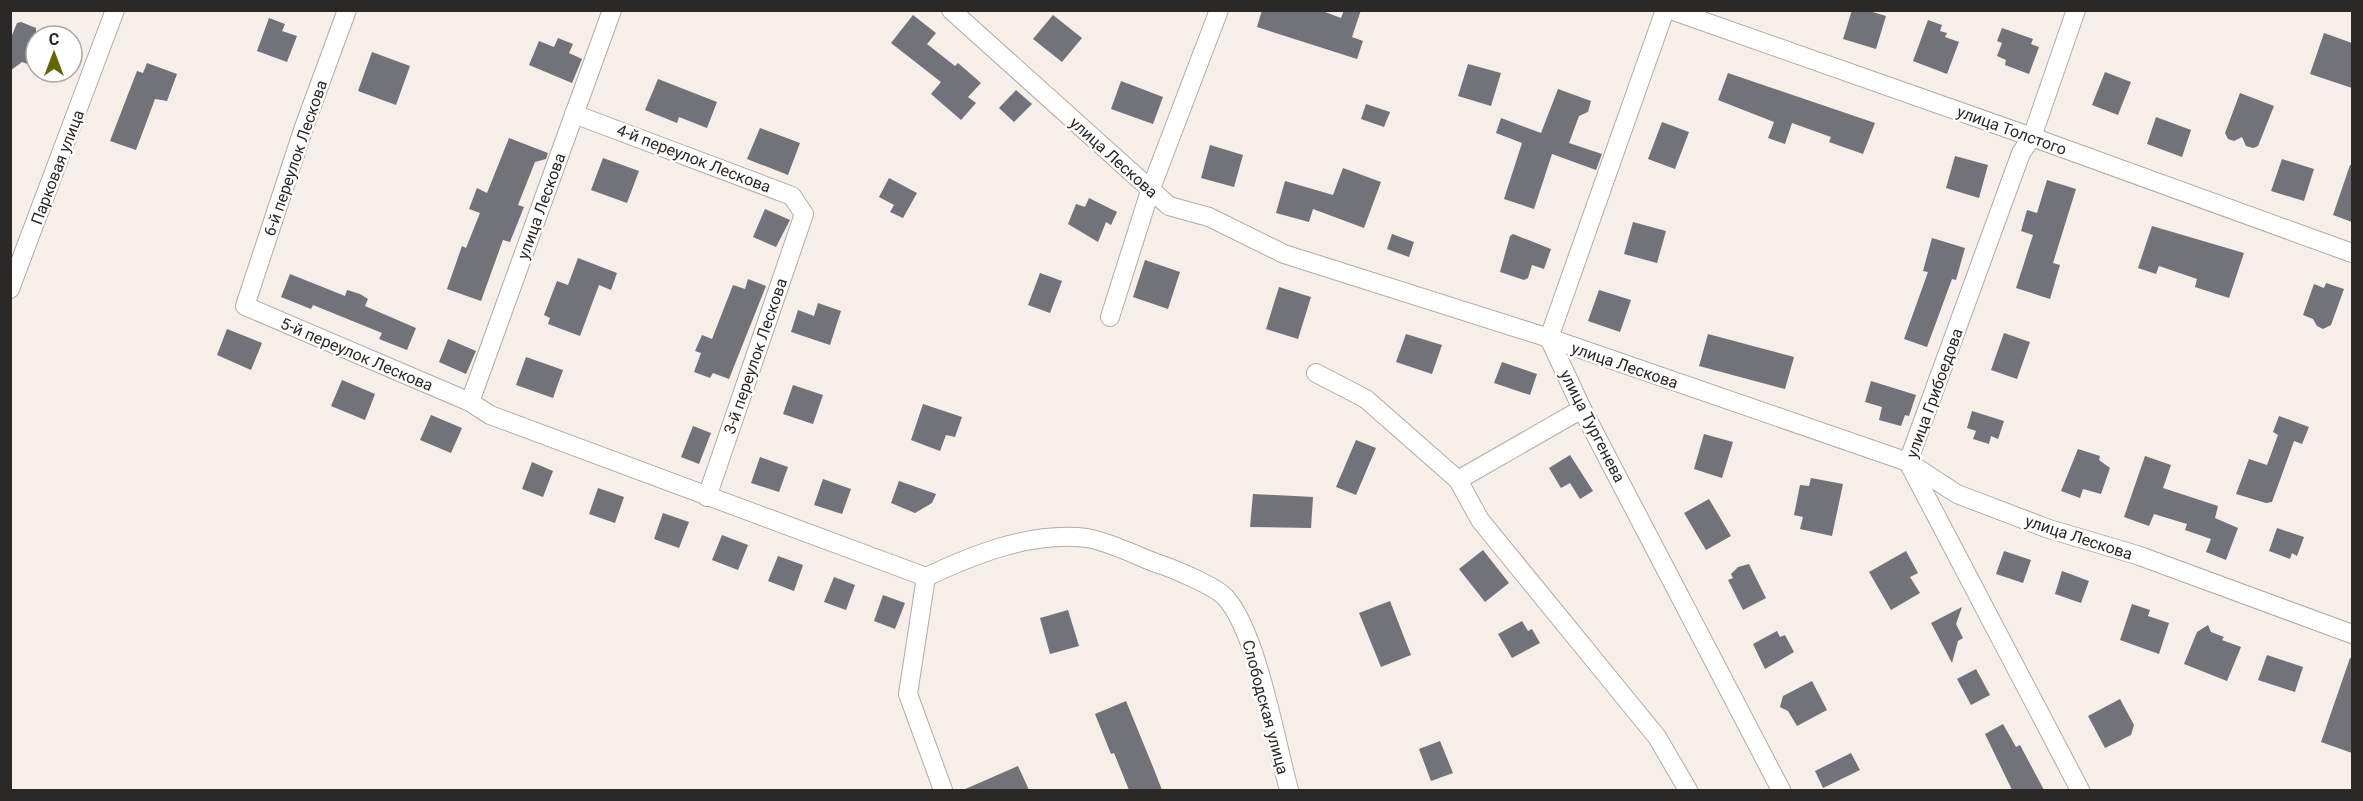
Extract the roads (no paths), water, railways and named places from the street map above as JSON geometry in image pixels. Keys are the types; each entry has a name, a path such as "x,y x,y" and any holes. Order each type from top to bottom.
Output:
{"street":[{"name":"Парковая улица","path":"10,289 115,10"},
{"name":"6-й переулок Лескова","path":"245,306 304,127 347,10"},
{"name":"улица Лескова","path":"470,402 612,10"},
{"name":"улица Лескова","path":"951,10 1169,206 1209,217 1284,254 1549,338 1908,462 1968,498 2049,529 2137,555 2352,634"},
{"path":"1110,317 1150,191 1219,10"},
{"path":"1549,338 1665,10"},
{"name":"улица Толстого","path":"1671,10 2352,253"},
{"name":"улица Грибоедова","path":"2076,10 2032,137 2021,153 1908,462 2080,790"},
{"name":"4-й переулок Лескова","path":"574,114 792,196 804,214"},
{"name":"3-й переулок Лескова","path":"707,497 804,214"},
{"name":"5-й переулок Лескова","path":"245,306 470,402"},
{"name":"улица Тургенева","path":"1549,338 1582,409 1781,790"},
{"path":"1316,373 1366,399 1458,480 1480,520 1657,737 1688,790"},
{"path":"470,402 490,415 926,578 908,694 943,790"},
{"path":"1458,480 1582,409"},
{"name":"Слободская улица","path":"926,578 952,565 1014,544 1048,536 1089,539 1176,570 1225,596 1249,637 1289,790"}]}
